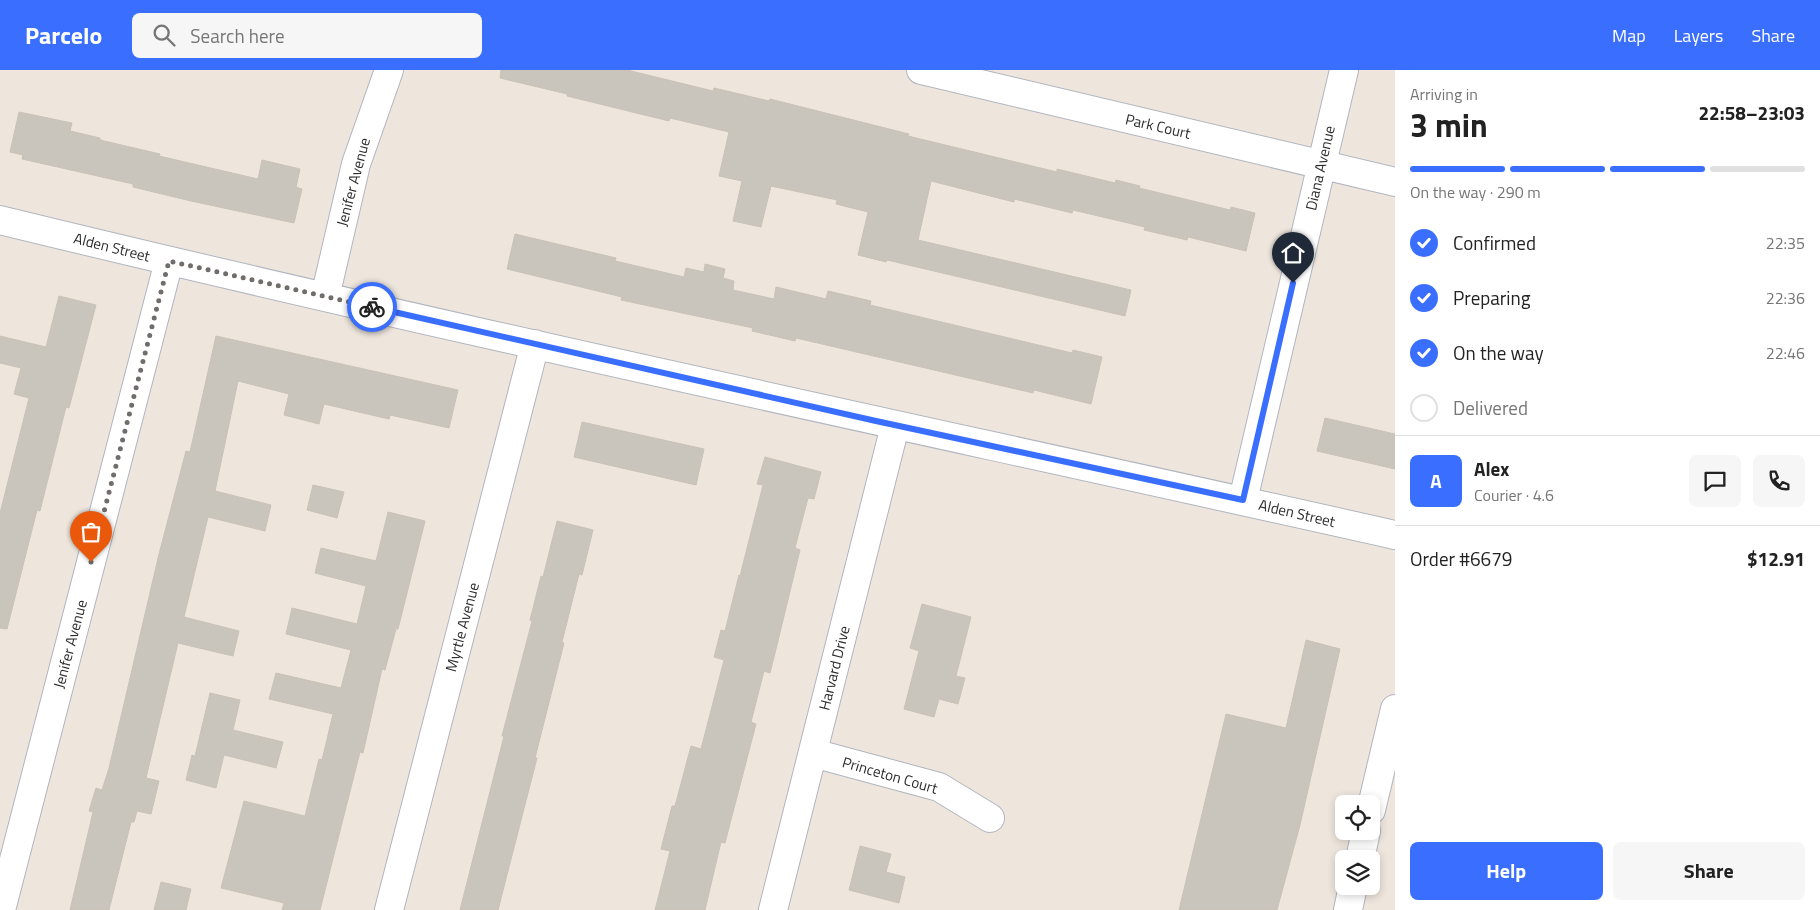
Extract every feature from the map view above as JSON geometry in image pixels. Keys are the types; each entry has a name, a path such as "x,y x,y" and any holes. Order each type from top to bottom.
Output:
{"street":[{"name":"Jenifer Avenue","path":"326,297 356,164 389,70"},
{"name":"Park Court","path":"921,70 1395,182"},
{"name":"Diana Avenue","path":"1243,500 1344,70"},
{"name":"Alden Street","path":"0,220 169,261 895,426 1243,500 1395,536"},
{"name":"Jenifer Avenue","path":"1,910 169,261"},
{"name":"Myrtle Avenue","path":"389,910 535,344"},
{"name":"Harvard Drive","path":"773,910 895,426"},
{"path":"1375,795 1395,710"},
{"name":"Princeton Court","path":"813,753 939,787 990,818"},
{"path":"1348,910 1351,895"}],"building":[{"path":"501,70 627,70 713,91 714,88 769,101 770,99 909,134 908,136 1057,172 1057,169 1115,183 1116,180 1140,186 1139,188 1230,210 1231,207 1255,213 1246,251 1188,237 1187,240 1144,230 1145,227 1073,210 1072,213 1014,199 1014,202 931,181 918,240 1131,290 1125,316 887,260 886,262 858,255 868,212 836,204 837,200 771,186 761,227 733,221 742,181 719,176 729,132 670,118 669,121 500,78"},
{"path":"19,112 72,123 70,131 100,138 100,140 258,179 262,160 300,169 296,187 302,189 294,223 191,201 133,187 133,184 22,159 23,155 10,152"},
{"path":"515,234 616,258 615,261 684,277 686,268 704,272 705,264 725,269 723,278 734,281 733,290 774,299 776,287 826,299 828,291 871,301 870,305 1072,353 1073,350 1102,357 1091,404 1034,390 1033,393 796,338 795,341 752,331 753,328 621,300 622,297 507,269"},
{"path":"59,296 96,305 69,408 66,407 40,511 37,510 7,629 0,628 0,513 29,398 14,394 21,368 0,363 0,336 46,347"},
{"path":"216,336 458,390 449,428 390,415 389,419 324,404 319,424 284,415 289,394 238,381 215,491 271,505 265,531 208,517 184,617 239,631 233,656 178,643 146,778 159,781 151,814 137,811 134,822 131,822 109,910 70,910 93,812 89,811 96,788 102,790 109,768 159,554 186,451 190,452"},
{"path":"1325,418 1395,434 1395,469 1317,451"},
{"path":"582,422 704,449 696,485 574,457"},
{"path":"765,457 821,472 814,499 808,498 795,548 800,550 770,673 764,671 751,722 756,724 725,843 721,842 705,910 655,910 670,851 661,849 691,746 701,749 724,660 714,657 721,630 725,631 740,576 763,485 757,484"},
{"path":"313,485 344,492 337,518 307,510"},
{"path":"388,512 425,521 398,629 396,629 385,670 382,669 363,753 360,752 320,910 282,910 284,903 221,888 244,801 305,816 319,759 322,760 333,714 269,699 276,673 341,688 351,650 286,634 292,608 357,624 366,586 315,573 321,548 376,561"},
{"path":"557,521 593,530 582,575 579,574 562,642 564,643 535,758 537,758 498,910 460,910 532,621 530,620"},
{"path":"922,604 971,617 956,676 965,678 958,704 939,699 934,717 904,709 919,651 910,648"},
{"path":"1306,640 1340,649 1300,825 1277,910 1179,910 1226,714 1286,728"},
{"path":"210,693 240,700 233,730 283,742 276,768 224,755 216,788 186,780 192,755 195,756"},
{"path":"860,846 891,854 886,872 905,877 899,903 849,890"},
{"path":"161,882 191,889 186,910 154,910"}],"way so far":[{"path":"91,562 169,261 372,307"}],"route":[{"path":"372,307 740,391 1243,500 1293,283"}]}
